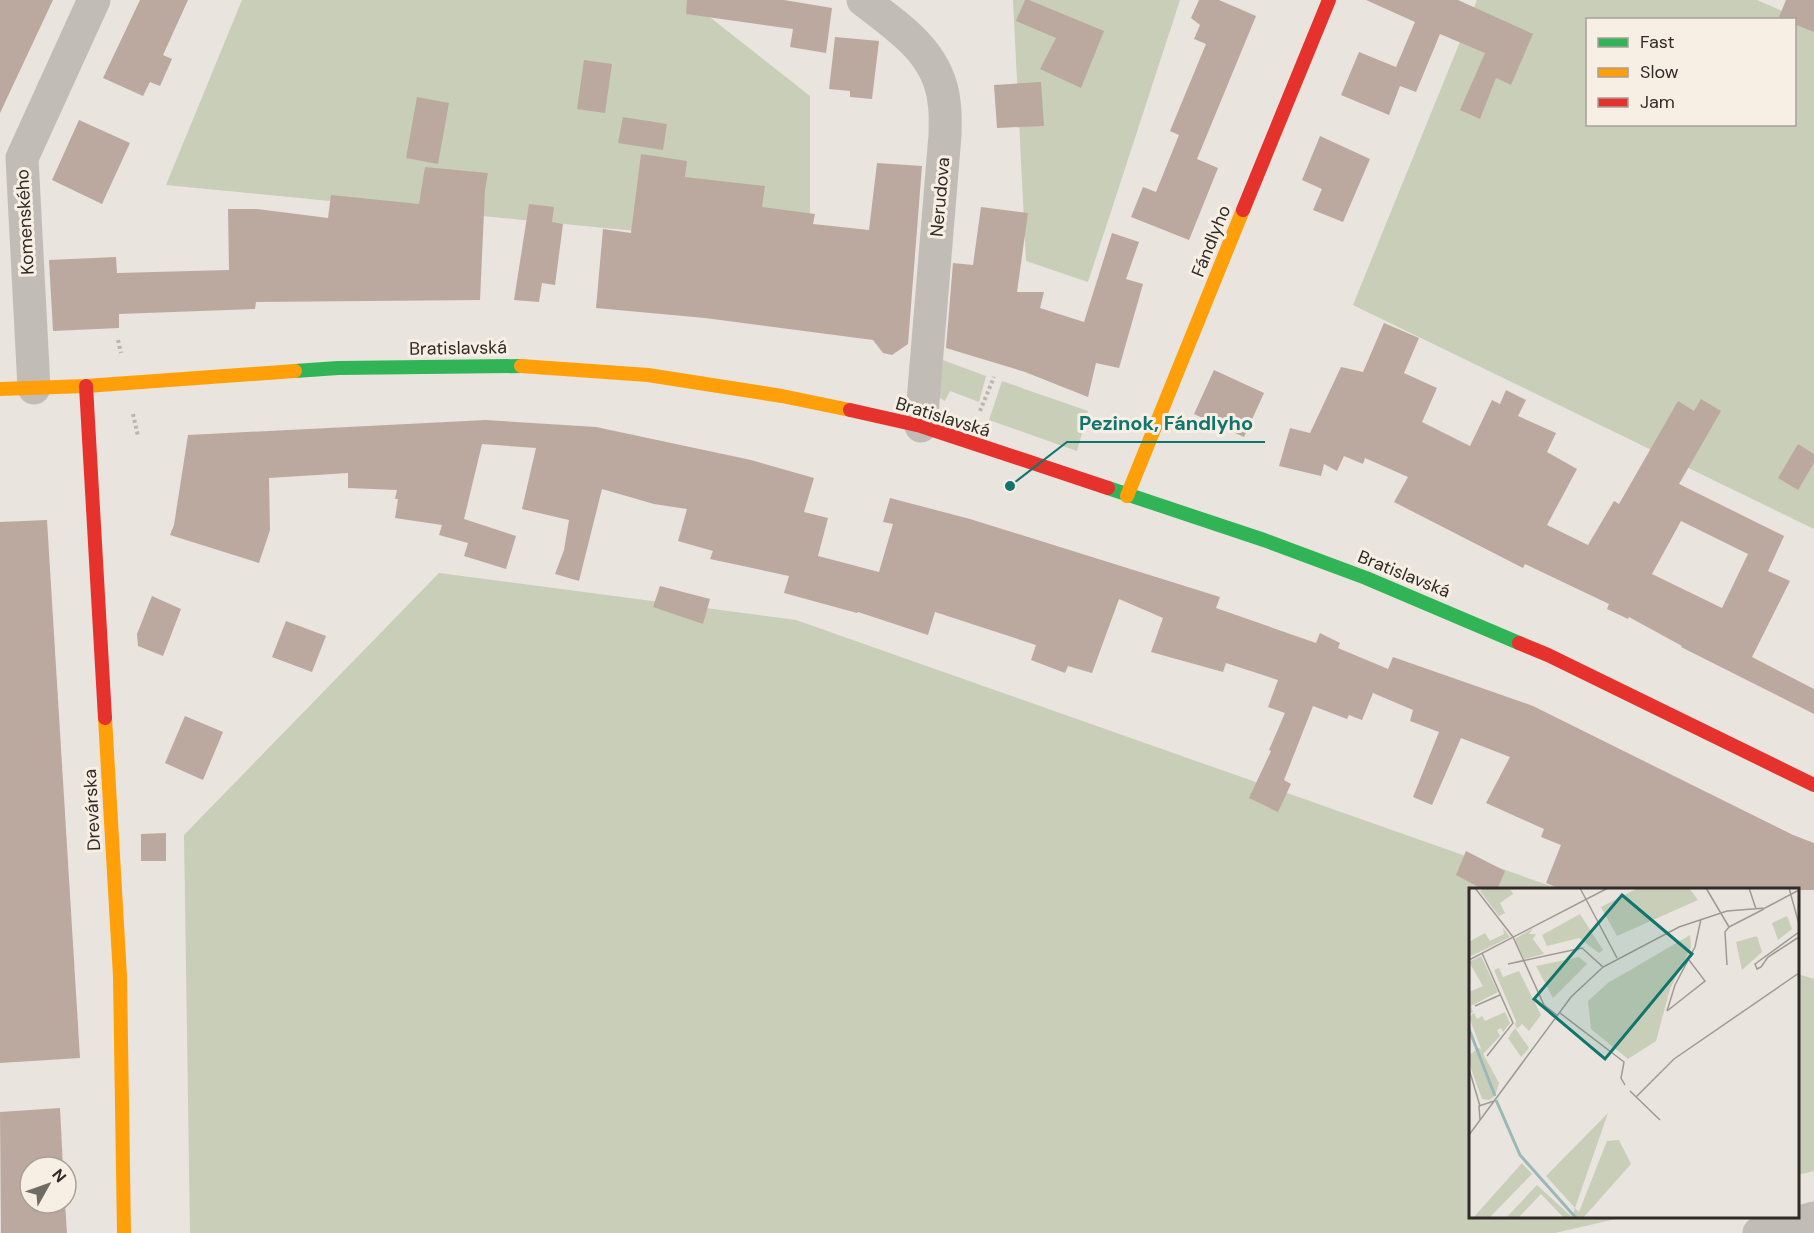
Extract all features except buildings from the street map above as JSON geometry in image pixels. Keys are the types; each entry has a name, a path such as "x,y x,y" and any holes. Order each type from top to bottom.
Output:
{"main road":[{"name":"Fándlyho","path":"1127,496 1329,0"},
{"name":"Bratislavská","path":"0,388 86,386 338,368 529,366 648,375 782,396 921,426 1264,540 1366,578 1548,655 1814,785"},
{"name":"Drevárska","path":"86,386 120,976 124,1233"}],"street":[{"name":"Komenského","path":"34,388 22,158 94,0"},
{"name":"Nerudova","path":"863,0 909,35 925,52 934,64 945,103 945,135 921,426"},
{"path":"1760,1233 1814,1218"}],"path":[{"path":"971,408 981,412 994,377"}],"green space":[{"path":"242,0 688,0 810,96 810,248 166,185"},
{"path":"1013,0 1180,0 1088,282 1026,261"},
{"path":"1477,0 1757,0 1814,25 1814,529 1353,305"},
{"path":"940,359 986,376 979,402 950,391 945,401 940,398"},
{"path":"1002,381 1088,411 1077,451 989,420"},
{"path":"439,573 796,620 1556,888 1469,888 1469,1218 1620,1218 1555,1233 190,1233 184,835"},
{"path":"1799,974 1814,979 1814,1171 1799,1175"}],"traffic: fast":[{"path":"295,371 338,368 521,366"},
{"path":"1108,488 1264,540 1366,578 1519,643"}],"traffic: slow":[{"path":"1127,496 1243,210"},
{"path":"521,366 648,375 782,396 850,410"},
{"path":"0,389 86,386 295,371"},
{"path":"105,718 120,976 124,1233"}],"traffic: jam":[{"path":"1243,210 1329,0"},
{"path":"86,386 105,718"},
{"path":"850,410 921,426 1108,488"},
{"path":"1519,643 1814,785"}],"place":[{"name":"Pezinok, Fándlyho","path":"1010,486"}]}
